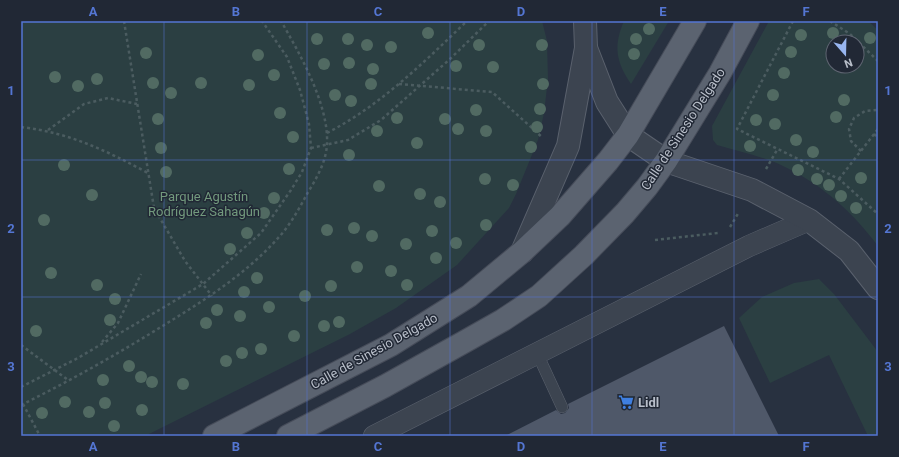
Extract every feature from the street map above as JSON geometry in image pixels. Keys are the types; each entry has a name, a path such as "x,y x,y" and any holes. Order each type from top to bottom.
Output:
{"main road":[{"name":"Calle de Sinesio Delgado","path":"214,436 391,345 469,296 522,252 565,211 628,135 695,21"},
{"name":"Calle de Sinesio Delgado","path":"288,436 385,386 504,320 539,296 625,213 666,161 720,74 748,21"}],"street":[{"path":"573,21 586,48 607,102 628,135 666,161 752,190 809,220 849,251 878,288"},
{"path":"522,252 568,146 586,48 585,21"},
{"path":"374,436 749,246 809,220"}],"lane":[{"path":"537,354 562,407"}],"path":[{"path":"124,21 154,208 185,261 212,296"},
{"path":"21,387 55,370 203,284 261,233 302,172 311,148 309,124 300,90 287,57 262,21"},
{"path":"40,436 22,404 142,339 212,296 259,257 280,237 294,217 318,176 327,146 327,133 324,119 302,56 281,21"},
{"path":"327,133 367,110 399,84 467,21"},
{"path":"311,148 327,146 348,140 368,129 420,85 489,21"},
{"path":"793,21 737,129 839,179 878,214"},
{"path":"830,21 850,34 878,61"},
{"path":"399,84 492,92 546,141"},
{"path":"47,130 84,104 108,98 137,104"},
{"path":"861,151 851,142 849,129 854,118 865,111 878,110"},
{"path":"21,127 47,130 102,149 148,173"},
{"path":"839,179 878,129"},
{"path":"874,134 878,138"},
{"path":"655,240 716,232 720,234"},
{"path":"99,345 118,323 141,274"},
{"path":"21,345 68,380"}],"green space":[{"name":"Parque Agustín Rodríguez Sahagún","path":"21,21 542,21 547,41 548,79 544,113 538,140 509,208 457,265 396,308 350,334 145,436 21,436"},
{"path":"624,21 669,21 631,84 619,61 617,46"},
{"path":"769,21 868,21 878,30 878,246 848,212 826,192 801,175 770,161 717,145 713,140 712,126"},
{"path":"819,279 834,294 878,352 878,436 868,436 829,355 770,383 739,318 762,297 794,283"}],"building":[{"path":"724,326 779,436 505,436 556,410 561,414 565,413 569,408 568,404"}],"place":[{"name":"Lidl","path":"626,402"}]}
